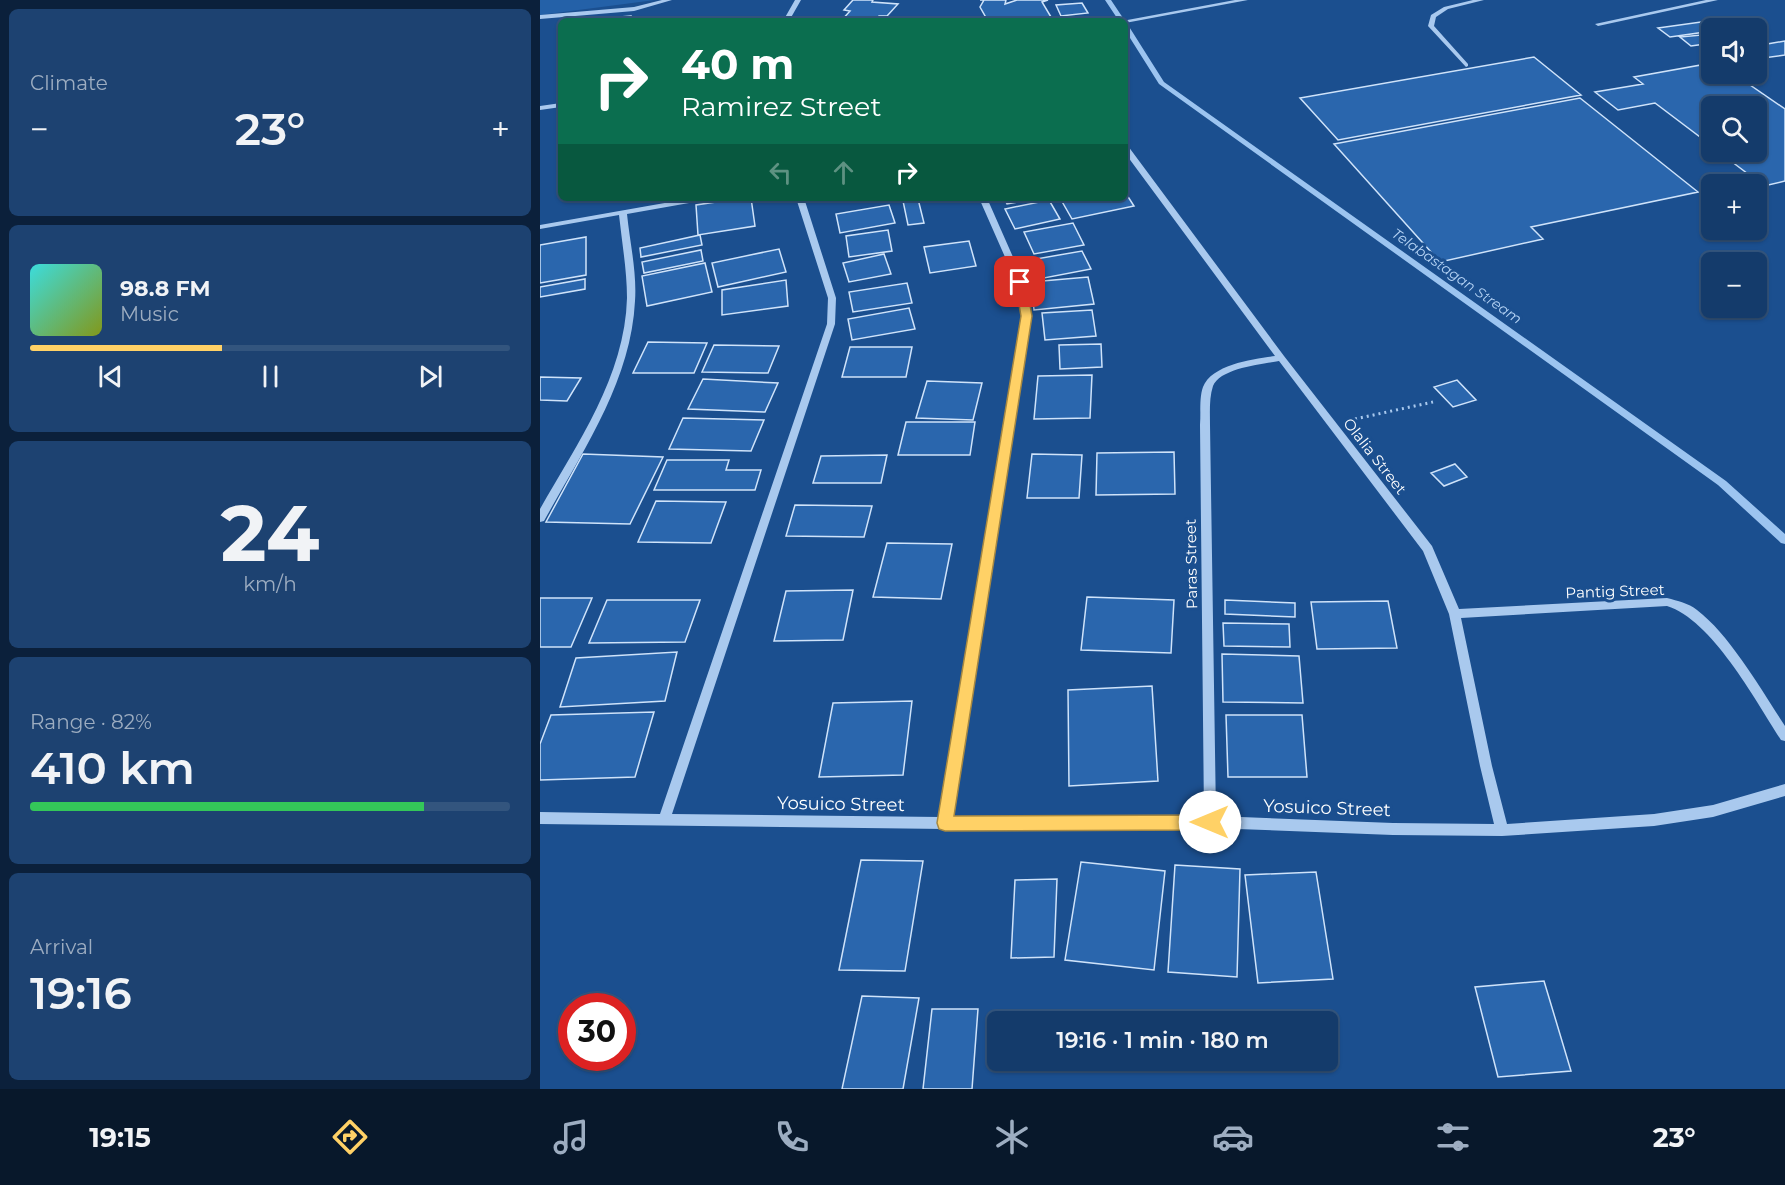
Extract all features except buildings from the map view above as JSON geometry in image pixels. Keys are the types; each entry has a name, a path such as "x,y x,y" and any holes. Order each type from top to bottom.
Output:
{"street":[{"path":"540,17 634,9 669,0"},
{"path":"788,18 798,0"},
{"path":"1128,20 1245,0"},
{"path":"1466,65 1431,26 1433,16 1446,8 1481,0"},
{"path":"1598,24 1715,0"},
{"path":"540,108 558,105"},
{"name":"Olalia Street","path":"1128,152 1281,358 1428,549 1455,614 1486,766 1502,830"},
{"path":"540,227 689,201"},
{"path":"664,820 831,324 832,298 801,201"},
{"path":"945,823 1027,316 1020,282 984,201"},
{"path":"540,518 598,413 615,376 621,356 631,301 623,213"},
{"name":"Paras Street","path":"1210,822 1205,425 1208,384 1216,375 1236,367 1281,358"},
{"name":"Pantig Street","path":"1455,614 1667,602 1683,606 1704,623 1748,678 1785,736"},
{"name":"Yosuico Street","path":"540,818 945,823 1210,822 1393,829 1502,830 1654,820 1713,811 1785,790"}],"path":[{"path":"1331,424 1433,402"}],"shaded area":[{"path":"540,0 655,0 540,15"}],"waterway":[{"name":"Telabastagan Stream","path":"1108,0 1120,18"},
{"name":"Telabastagan Stream","path":"1128,30 1161,83 1722,483 1785,540"}],"route":[{"path":"1020,282 1027,316 945,823 1210,822"}]}
